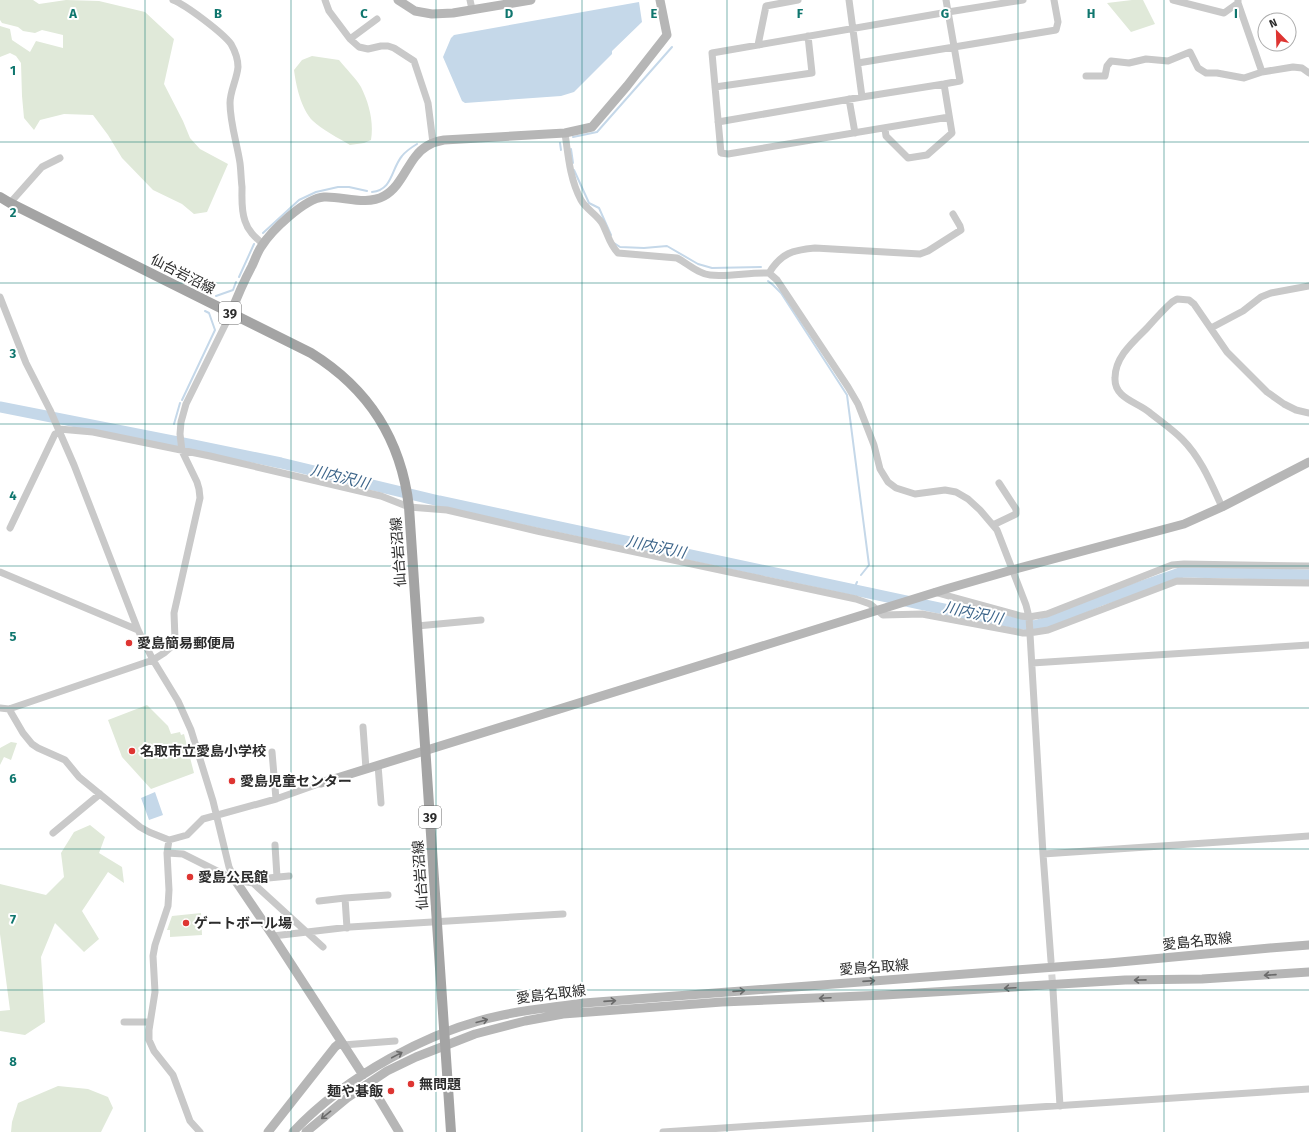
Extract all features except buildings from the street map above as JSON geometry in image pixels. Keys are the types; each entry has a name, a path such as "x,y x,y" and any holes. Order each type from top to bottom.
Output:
{"main road":[{"name":"仙台岩沼線","path":"0,197 311,353 331,366 353,385 372,409 390,438 397,454 406,486 409,504 451,1132"}],"street":[{"path":"173,0 183,4 230,43 234,50 238,68 230,101 240,164 242,212 250,232 263,244"},
{"path":"325,0 329,11 350,39 359,47 364,49 388,46 394,48 414,61 428,103 433,143"},
{"path":"398,0 415,11 432,14 453,13 531,0"},
{"path":"470,0 472,10"},
{"path":"0,708 10,709 153,660 168,650 175,643 174,613 200,498 197,482 182,450 180,437 181,422 186,404 230,313 245,278 263,244 269,236 299,208 313,200 324,197 358,200 383,197 399,182 425,146 433,143 444,140 565,133 592,128 666,36 660,0"},
{"path":"758,45 766,6 798,0"},
{"path":"849,0 862,97"},
{"path":"718,122 944,84 960,80 946,0"},
{"path":"949,117 885,129 728,154 721,153 712,53 1023,0"},
{"path":"858,63 1056,30 1058,22 1054,0"},
{"path":"1173,0 1224,13 1238,2 1262,72"},
{"path":"350,39 377,19"},
{"path":"715,87 812,73 808,36"},
{"path":"1086,76 1105,76 1107,66 1111,61 1129,63 1146,59 1168,61 1190,52 1198,68 1206,73 1217,73 1244,78 1262,72 1293,67 1302,68 1309,73"},
{"path":"885,129 886,136 908,158 927,155 952,133 944,84"},
{"path":"849,99 855,133"},
{"path":"565,133 568,158 576,188 581,200 602,224 610,244 618,253 677,258 686,262 693,268 709,275 769,273 777,280 848,386 858,404 874,444 880,468 888,482 896,488 915,494 945,490 962,494 980,510 997,530 1026,605 1029,618 1051,961"},
{"path":"10,203 42,167 60,158"},
{"path":"769,273 780,258 792,252 804,249 815,248 920,254 928,251 961,230 953,214"},
{"path":"1211,328 1243,311 1261,297 1271,293 1309,286"},
{"path":"0,297 26,363 50,410 74,465 138,630 153,660 178,701 191,730 216,815 228,867 235,880 363,1075"},
{"path":"1222,507 1207,475 1192,450 1182,439 1143,407 1120,394 1114,379 1123,354 1130,345 1177,298 1189,300 1194,304 1227,352 1267,392 1284,404 1296,410 1309,413"},
{"path":"58,428 93,432 182,450 381,496 409,504 447,510 537,531 856,599 870,604 883,615 929,615 1023,634 1029,631 1048,630 1177,581 1309,583"},
{"path":"10,528 58,428"},
{"path":"10,709 23,733 32,744 65,760 79,777 140,827 169,840 187,835 204,818 276,799 378,765 886,607 1012,570 1184,524 1222,507 1309,462"},
{"path":"993,525 1016,514 1016,509 1011,498 1000,483"},
{"path":"930,594 1029,618 1047,614 1172,566 1184,564 1309,566"},
{"path":"0,572 138,630"},
{"path":"417,626 481,620"},
{"path":"1032,663 1309,645"},
{"path":"363,727 366,769"},
{"path":"272,752 276,799"},
{"path":"378,765 381,803"},
{"path":"53,833 100,794"},
{"path":"1043,854 1309,836"},
{"path":"169,840 167,853 169,890 168,908 153,956 154,992 149,1043 172,1075 190,1121 200,1132"},
{"path":"275,845 277,877"},
{"path":"167,853 183,854 235,880 253,883 323,947"},
{"path":"253,883 258,879 289,876"},
{"path":"319,901 388,895"},
{"path":"345,898 348,928"},
{"path":"273,936 348,928 563,914"},
{"name":"愛島名取線","path":"293,1132 329,1099 363,1075 401,1053 468,1024 502,1015 584,1004 1109,963 1309,945"},
{"name":"愛島名取線","path":"306,1132 348,1097 405,1062 445,1044 475,1034 525,1021 569,1014 722,1002 893,995 1125,980 1202,979 1309,972"},
{"path":"1053,990 1060,1106"},
{"path":"124,1022 150,1022"},
{"path":"268,1132 335,1046 342,1043 395,1041"},
{"path":"369,1083 399,1132"},
{"path":"663,1132 1309,1089"}],"green space":[{"path":"0,0 33,0 39,4 66,0 99,1 145,12 174,39 164,84 190,138 200,149 228,164 207,212 194,214 182,204 153,190 122,158 108,135 93,115 64,114 40,120 34,130 24,118 21,63 16,56 10,53 0,57 0,26 10,29 12,40 30,52 36,41 63,48 63,35 42,30 35,33 23,31 18,27 2,23 0,20"},
{"path":"1143,0 1155,24 1131,32 1107,3"},
{"path":"312,56 339,60 359,83 370,113 372,126 371,140 364,143 350,145 321,127 309,116 302,104 294,70 302,60"},
{"path":"147,705 168,726 171,734 180,732 181,735 184,734 194,773 151,789 122,757 108,720"},
{"path":"11,742 17,743 11,760 4,757 0,765 0,748"},
{"path":"90,825 105,837 99,853 122,867 124,883 108,872 82,911 99,939 84,952 55,923 41,957 45,1022 25,1035 0,1031 0,1011 10,1010 0,934 0,884 46,895 64,877 61,853 74,832"},
{"name":"ゲートボール場","path":"201,913 202,935 170,937 170,930 167,930 172,916"},
{"path":"58,1086 88,1089 108,1097 113,1108 101,1132 11,1132 12,1122 18,1103"}],"water":[{"path":"639,2 642,22 612,51 612,54 574,92 561,96 465,103 462,101 443,57 451,38 454,35"},
{"path":"155,792 163,815 149,820 141,798"}],"waterway":[{"path":"573,137 597,132 672,47"},
{"path":"560,143 561,150"},
{"path":"372,192 379,190 388,183 398,161 407,151 417,144"},
{"path":"571,149 573,163"},
{"path":"574,170 589,203 599,208 611,235"},
{"path":"263,233 299,200 316,192 338,187 349,187 367,191"},
{"path":"614,243 620,247 644,248 667,246 698,264 712,268 761,267"},
{"path":"239,277 254,244"},
{"path":"768,281 781,293 847,395 869,565 861,575"},
{"path":"216,296 233,290 236,282"},
{"path":"182,400 215,330 209,313 205,311"},
{"path":"174,424 180,403"},
{"name":"川内沢川","path":"0,407 281,463 439,501 981,617 1035,626 1102,600 1183,572 1309,575"},
{"name":"川内沢川","path":"174,438 175,442"},
{"path":"854,589 857,582"}],"tunnel":[{"path":"1051,964 1053,990"}],"place":[{"name":"愛島簡易郵便局","path":"129,643"},
{"name":"名取市立愛島小学校","path":"132,751"},
{"name":"愛島児童センター","path":"232,781"},
{"name":"愛島公民館","path":"190,877"},
{"name":"ゲートボール場","path":"186,923"},
{"name":"無問題","path":"411,1084"},
{"name":"麺や碁飯","path":"391,1091"}]}
